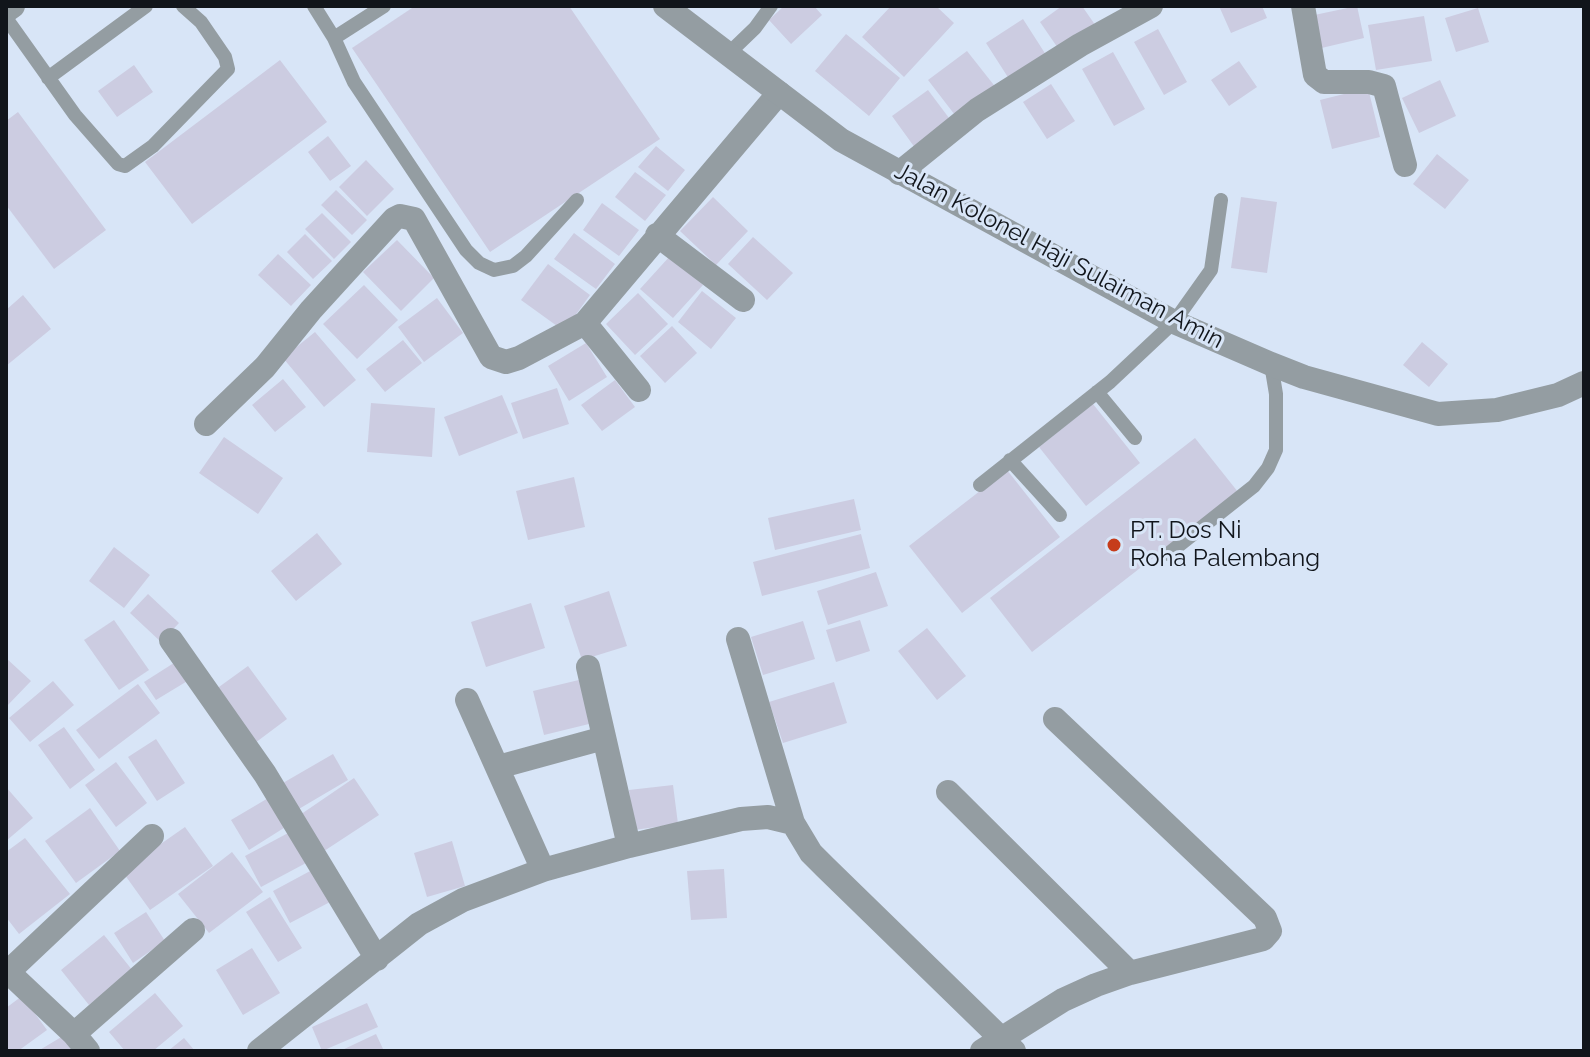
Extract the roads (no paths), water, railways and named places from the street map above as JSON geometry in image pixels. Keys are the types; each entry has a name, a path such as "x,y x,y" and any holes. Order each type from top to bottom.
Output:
{"street":[{"path":"6,11 13,6"},
{"name":"Jalan Kolonel Haji Sulaiman Amin","path":"665,6 841,140 1174,322 1271,364 1304,377 1438,414 1497,410 1558,395 1584,383"},
{"path":"899,173 977,110 1080,45 1151,6"},
{"path":"1303,6 1315,75 1324,82 1369,82 1384,86 1405,165"},
{"path":"206,424 265,367 311,310 400,216 414,219 491,357 506,362 519,358 585,323 779,93"},
{"path":"657,235 743,300"},
{"path":"585,323 639,390"},
{"path":"738,639 793,823 818,860 999,1046 1063,1000 1096,985 1130,973 1263,939 1270,931 1265,918 1055,719"},
{"path":"171,640 265,774 377,959"},
{"path":"588,667 629,846"},
{"path":"467,700 543,870"},
{"path":"498,767 604,738"},
{"path":"948,792 1130,973"},
{"path":"259,1051 419,924 463,900 543,870 741,819 768,817 793,823"},
{"path":"152,836 7,971 81,1043 193,930"}],"lane":[{"path":"48,78 146,6"},
{"path":"6,18 75,115 118,164 128,166 153,146 228,69 225,57 201,22 183,6"},
{"path":"314,6 334,38 354,82 466,250 479,263 494,270 513,266 577,200"},
{"path":"334,38 384,6"},
{"path":"728,54 755,28 771,6"},
{"path":"980,485 1097,392 1174,322 1211,270 1221,200"},
{"path":"1168,554 1254,486 1268,468 1276,450 1276,394 1271,364"},
{"path":"1097,392 1135,438"},
{"path":"1010,460 1060,515"}],"place":[{"name":"PT. Dos Ni Roha Palembang","path":"1114,545"}]}
